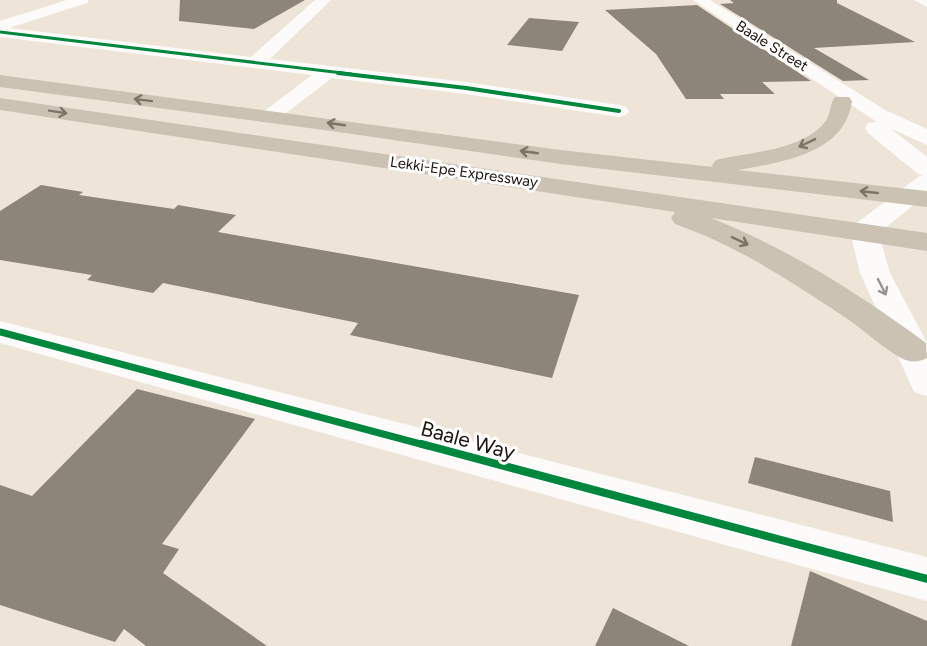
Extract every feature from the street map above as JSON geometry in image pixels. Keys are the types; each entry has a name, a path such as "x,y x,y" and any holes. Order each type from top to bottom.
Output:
{"highway":[{"name":"Lekki-Epe Expressway","path":"0,81 561,157 917,199"},
{"path":"561,157 660,165 722,165 758,159 789,151 830,130 840,116 842,101"},
{"name":"Lekki-Epe Expressway","path":"0,104 927,242"},
{"path":"214,136 293,138 839,211 917,199"},
{"path":"564,187 638,203 712,228 790,268 878,323 914,351"},
{"path":"864,231 927,230"}],"street":[{"path":"0,26 82,0"},
{"path":"256,62 324,0"},
{"name":"Baale Street","path":"700,0 814,72"},
{"path":"921,0 927,3"},
{"path":"0,32 329,71 539,98 619,111"},
{"path":"270,116 329,71"},
{"path":"814,72 842,101 927,169"},
{"path":"814,72 878,114 927,138"},
{"path":"917,199 864,231 875,273 914,351 927,383"},
{"name":"Baale Way","path":"0,332 927,579"}],"building":[{"path":"180,0 305,0 254,29 179,21"},
{"path":"730,0 837,0 837,3 915,42 814,48 869,80 843,81 720,4 734,3"},
{"path":"697,5 811,81 762,82 775,94 720,94 724,99 686,99 656,54 605,10"},
{"path":"529,18 579,22 562,51 507,45"},
{"path":"41,185 83,192 79,195 174,209 178,205 236,215 218,232 579,295 552,378 350,335 358,323 163,283 153,293 87,280 92,275 0,260 0,211"},
{"path":"137,389 255,419 162,544 179,549 163,573 267,646 146,646 124,629 115,642 0,605 0,485 32,496"},
{"path":"755,457 890,491 893,522 748,483"},
{"path":"810,571 927,621 927,646 791,646"},
{"path":"613,608 689,646 595,646"}],"cycle path":[{"path":"0,32 466,88 619,111"},
{"path":"0,332 927,579"}]}
